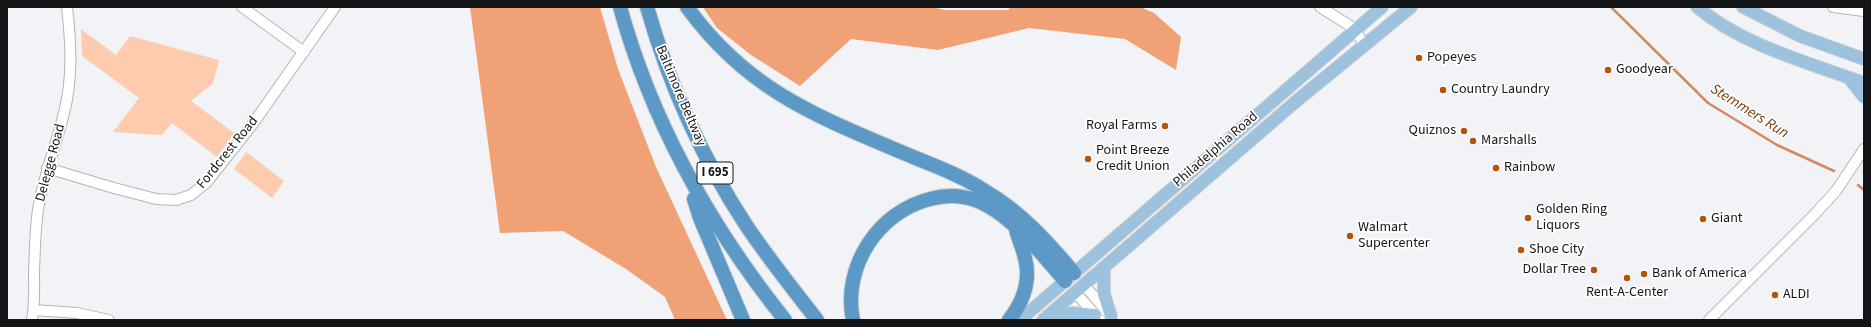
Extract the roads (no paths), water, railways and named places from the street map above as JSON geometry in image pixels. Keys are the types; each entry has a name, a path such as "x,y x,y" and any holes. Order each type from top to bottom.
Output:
{"highway":[{"name":"Baltimore Beltway","path":"620,7 635,56 652,101 686,174 711,217 739,259 785,320"},
{"name":"Baltimore Beltway","path":"646,7 676,93 704,154 746,226 817,320"},
{"path":"688,7 715,41 731,57 764,85 812,113 948,172 985,191 1027,221 1070,277"},
{"path":"686,174 700,218 743,320"},
{"path":"853,320 851,306 852,284 854,273 864,250 881,226 906,208 921,201 935,197 965,197 986,205 1016,228 1070,277"},
{"path":"1009,320 1022,298 1027,278 1026,259 1016,228"}],"main road":[{"name":"Philadelphia Road","path":"1020,320 1382,7"},
{"name":"Philadelphia Road","path":"1044,319 1194,188 1411,7"},
{"path":"1697,7 1721,23 1760,44 1864,82"},
{"path":"1743,7 1800,36 1864,58"},
{"path":"1848,77 1864,97"},
{"path":"1044,319 1072,313 1105,318 1104,267"},
{"path":"1070,277 1080,288"}],"street":[{"name":"Delegge Road","path":"32,320 34,310 38,210 47,168 64,113 70,77 70,43 66,7"},
{"path":"242,7 304,52"},
{"name":"Fordcrest Road","path":"47,168 156,199 176,200 191,195 207,182 252,124 335,7"},
{"path":"1320,7 1355,29 1364,45"},
{"path":"1833,7 1864,11"},
{"path":"1708,320 1836,191 1864,149"},
{"path":"1080,288 1105,318"},
{"path":"1080,288 1105,318"},
{"path":"34,310 77,312 109,320"}],"waterway":[{"name":"Stemmers Run","path":"1611,7 1708,103 1777,145 1834,171"},
{"name":"Stemmers Run","path":"1858,185 1864,190"}],"place":[{"name":"Popeyes","path":"1419,58"},
{"name":"Goodyear","path":"1608,70"},
{"name":"Country Laundry","path":"1443,90"},
{"name":"Royal Farms","path":"1165,126"},
{"name":"Quiznos","path":"1464,131"},
{"name":"Marshalls","path":"1473,141"},
{"name":"Point Breeze Credit Union","path":"1088,159"},
{"name":"Rainbow","path":"1496,168"},
{"name":"Golden Ring Liquors","path":"1528,218"},
{"name":"Giant","path":"1703,219"},
{"name":"Walmart Supercenter","path":"1350,236"},
{"name":"Shoe City","path":"1521,250"},
{"name":"Dollar Tree","path":"1594,270"},
{"name":"Bank of America","path":"1644,274"},
{"name":"Rent-A-Center","path":"1627,278"},
{"name":"ALDI","path":"1775,295"}]}
